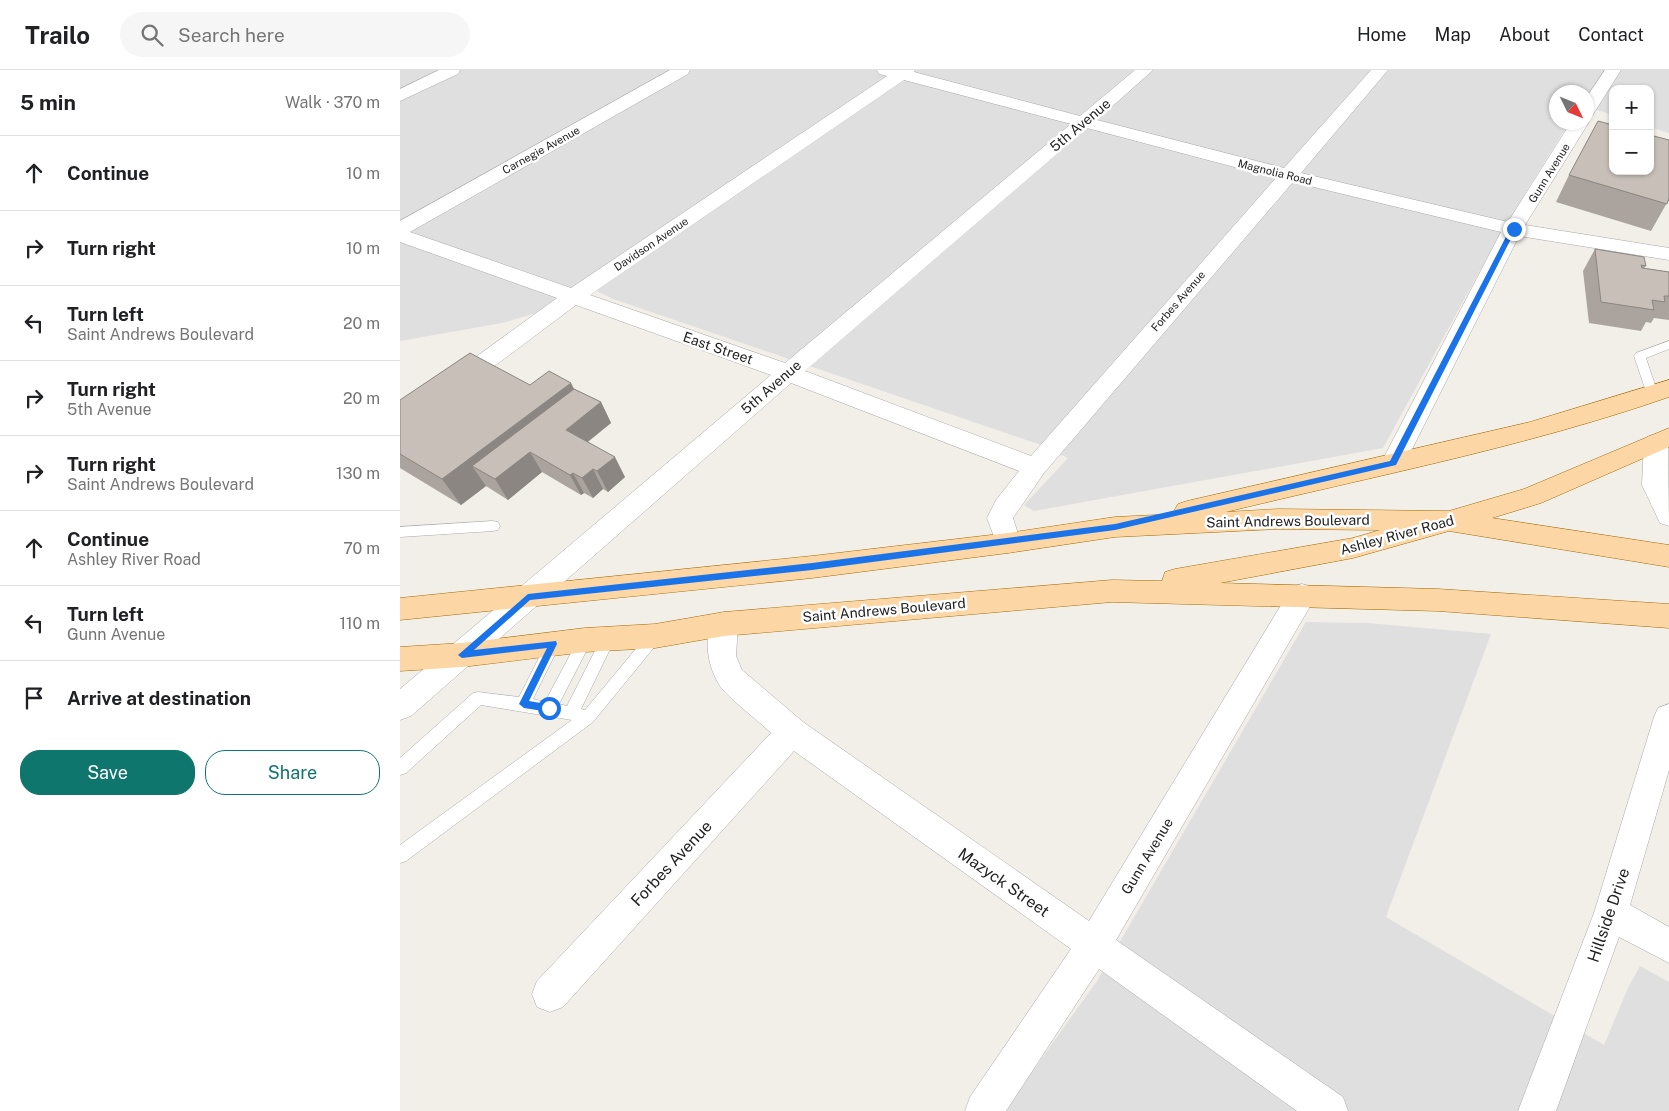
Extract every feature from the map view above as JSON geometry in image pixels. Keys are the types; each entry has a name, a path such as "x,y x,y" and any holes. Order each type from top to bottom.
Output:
{"main road":[{"path":"1115,527 1530,430 1660,391"},
{"name":"Ashley River Road","path":"1112,591 1353,548 1532,496 1662,440"},
{"name":"Saint Andrews Boulevard","path":"400,609 812,567 1008,543 1115,527 1278,519 1448,521 1669,556"},
{"name":"Saint Andrews Boulevard","path":"400,660 553,644 655,636 724,624 1112,591 1438,600 1669,616"}],"street":[{"path":"400,96 452,70"},
{"name":"Carnegie Avenue","path":"400,230 682,70"},
{"name":"5th Avenue","path":"400,708 788,372 1145,70"},
{"name":"Forbes Avenue","path":"1008,543 1000,518 1005,507 1035,467 1380,70"},
{"path":"1594,100 1613,70"},
{"name":"Magnolia Road","path":"898,71 1287,175 1514,229 1669,254"},
{"name":"Davidson Avenue","path":"400,424 573,297 898,71"},
{"name":"Gunn Avenue","path":"1393,463 1514,229 1575,130"},
{"name":"East Street","path":"400,235 788,372 1035,467"},
{"path":"1662,440 1655,485 1669,516"},
{"name":"Gunn Avenue","path":"984,1111 1094,945 1302,595"},
{"name":"Mazyck Street","path":"724,624 722,656 730,678 792,732 1329,1111"},
{"name":"Hillside Drive","path":"1537,1111 1611,913 1669,717"},
{"name":"Forbes Avenue","path":"550,994 792,732"},
{"path":"1611,913 1669,946"}],"lane":[{"path":"1660,391 1640,356 1669,346"},
{"path":"400,532 493,526"},
{"path":"400,855 588,717 655,636"},
{"path":"549,708 597,640"},
{"path":"571,713 597,640"},
{"path":"524,704 553,644"},
{"path":"400,768 478,698 549,708 588,717"}],"shaded area":[{"path":"400,70 1669,70 1669,133 1654,128 1654,85 1609,85 1609,114 1594,109 1594,85 1549,85 1549,130 1565,130 1500,234 1383,448 1034,511 1024,505 1068,458 1038,444 613,299 582,284 536,313 502,323 400,341"},
{"path":"1306,622 1368,623 1491,634 1386,917 1604,1045 1628,988 1640,966 1669,982 1669,1111 1004,1111 1097,981"}],"building":[{"path":"1598,121 1609,124 1609,175 1654,175 1654,136 1669,140 1669,198 1667,204 1569,175"},
{"path":"1595,249 1644,257 1646,266 1641,265 1642,268 1669,272 1669,296 1664,296 1665,302 1652,300 1654,310 1601,302"},
{"path":"470,353 530,385 549,371 571,383 442,479 400,454 400,400"},
{"path":"574,389 601,402 566,430 615,457 597,471 593,469 582,478 573,473 570,475 530,452 495,479 472,466"}],"route":[{"path":"549,708 524,704 553,644 462,655 528,597 812,567 1008,543 1115,527 1393,463 1514,229"}]}
